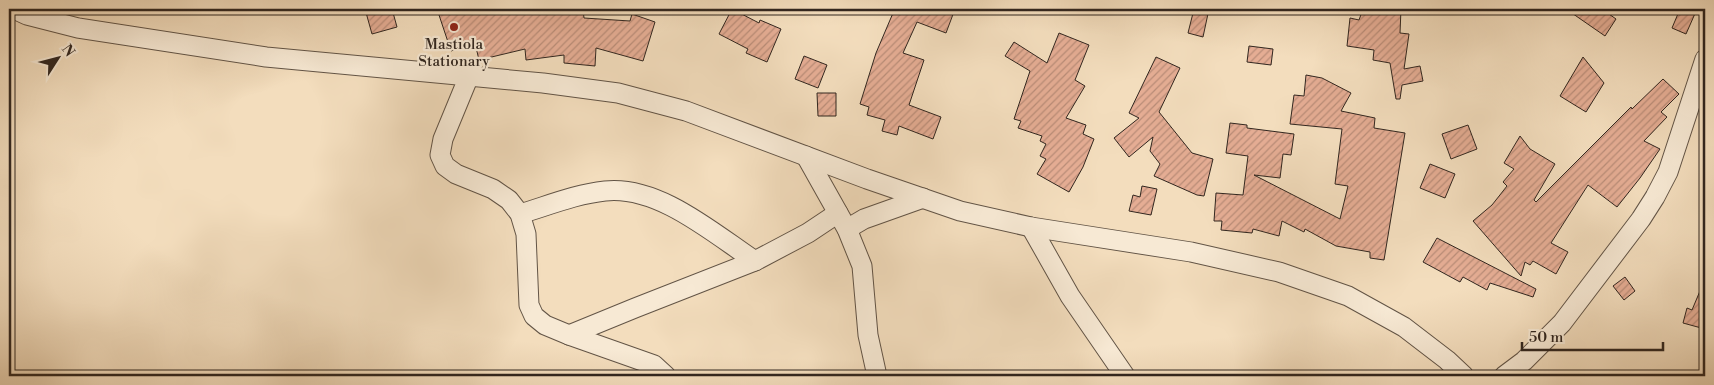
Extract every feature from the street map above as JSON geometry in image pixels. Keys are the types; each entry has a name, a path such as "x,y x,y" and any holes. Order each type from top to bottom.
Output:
{"street":[{"path":"14,9 27,15 78,28 266,57 543,83 618,93 686,112 960,211 1031,227 1191,252 1279,272 1348,296 1404,328 1447,360 1464,376"},
{"path":"1504,376 1524,361 1562,323 1636,226 1655,197 1668,172 1705,60"},
{"path":"469,76 443,139 440,155 445,166 456,174 493,189 509,200 520,214 526,234 529,305 534,316 545,325 569,336 654,366 666,376"},
{"path":"806,156 842,221 862,266 868,335 877,376"},
{"path":"520,214 576,197 606,191 635,192 660,201 685,215 755,261"},
{"path":"569,336 755,261 808,233 842,221 864,219 923,198"},
{"path":"1031,227 1070,296 1125,376"}],"building":[{"path":"365,9 392,9 397,27 372,34"},
{"path":"437,9 540,9 540,11 583,9 584,18 630,21 632,14 655,22 643,61 596,48 595,66 564,63 564,55 526,60 525,49 479,60 475,43 451,51"},
{"path":"732,9 759,23 760,20 781,29 767,62 746,53 748,49 719,34"},
{"path":"887,9 955,9 946,33 917,22 903,53 924,60 909,105 941,117 933,139 899,126 897,135 882,131 885,120 867,115 869,107 860,104 876,53 893,13"},
{"path":"1194,9 1209,9 1203,37 1188,33"},
{"path":"1363,9 1401,9 1400,33 1409,34 1404,69 1420,66 1423,81 1402,85 1400,99 1396,99 1390,63 1373,60 1374,50 1347,46 1350,18 1359,20"},
{"path":"1566,9 1602,9 1616,19 1605,36"},
{"path":"1680,9 1697,9 1686,34 1672,28"},
{"path":"1059,33 1089,45 1075,80 1085,86 1066,118 1086,125 1083,134 1094,139 1083,167 1069,192 1037,174 1046,159 1040,156 1046,144 1040,141 1042,136 1018,128 1021,121 1014,119 1030,71 1005,56 1014,42 1047,63"},
{"path":"1249,46 1273,49 1271,65 1247,62"},
{"path":"804,56 827,65 818,88 795,79"},
{"path":"1156,57 1180,68 1159,112 1192,153 1213,159 1204,196 1197,195 1154,176 1160,164 1150,151 1153,137 1129,157 1114,138 1139,118 1129,113"},
{"path":"1583,57 1604,83 1586,112 1560,96"},
{"path":"1306,75 1322,78 1351,93 1341,111 1375,118 1374,128 1405,133 1384,260 1370,258 1370,252 1336,246 1305,229 1304,232 1282,221 1279,236 1253,229 1252,233 1221,230 1222,221 1214,221 1216,193 1243,195 1248,156 1226,153 1230,123 1247,125 1247,128 1294,134 1291,155 1283,154 1280,178 1254,175 1340,219 1348,186 1335,184 1342,129 1290,124 1294,95 1304,96"},
{"path":"1663,79 1679,94 1661,112 1667,117 1644,141 1660,149 1640,178 1617,207 1588,185 1551,243 1568,252 1556,274 1533,261 1530,265 1525,262 1521,276 1473,221 1492,205 1507,186 1503,182 1514,169 1504,163 1520,136 1530,149 1555,164 1534,200 1536,202 1631,107 1632,109"},
{"path":"817,93 836,93 836,116 818,116"},
{"path":"1468,125 1477,149 1451,159 1442,134"},
{"path":"1430,164 1455,174 1445,198 1420,188"},
{"path":"1142,186 1157,189 1151,215 1129,211 1133,195 1140,197"},
{"path":"1437,238 1536,289 1533,297 1490,283 1487,290 1463,277 1460,282 1423,262"},
{"path":"1625,277 1635,291 1624,300 1613,286"},
{"path":"1705,279 1705,329 1683,323 1687,308 1692,310"}],"place":[{"name":"Mastiola Stationary","path":"454,27"}]}
